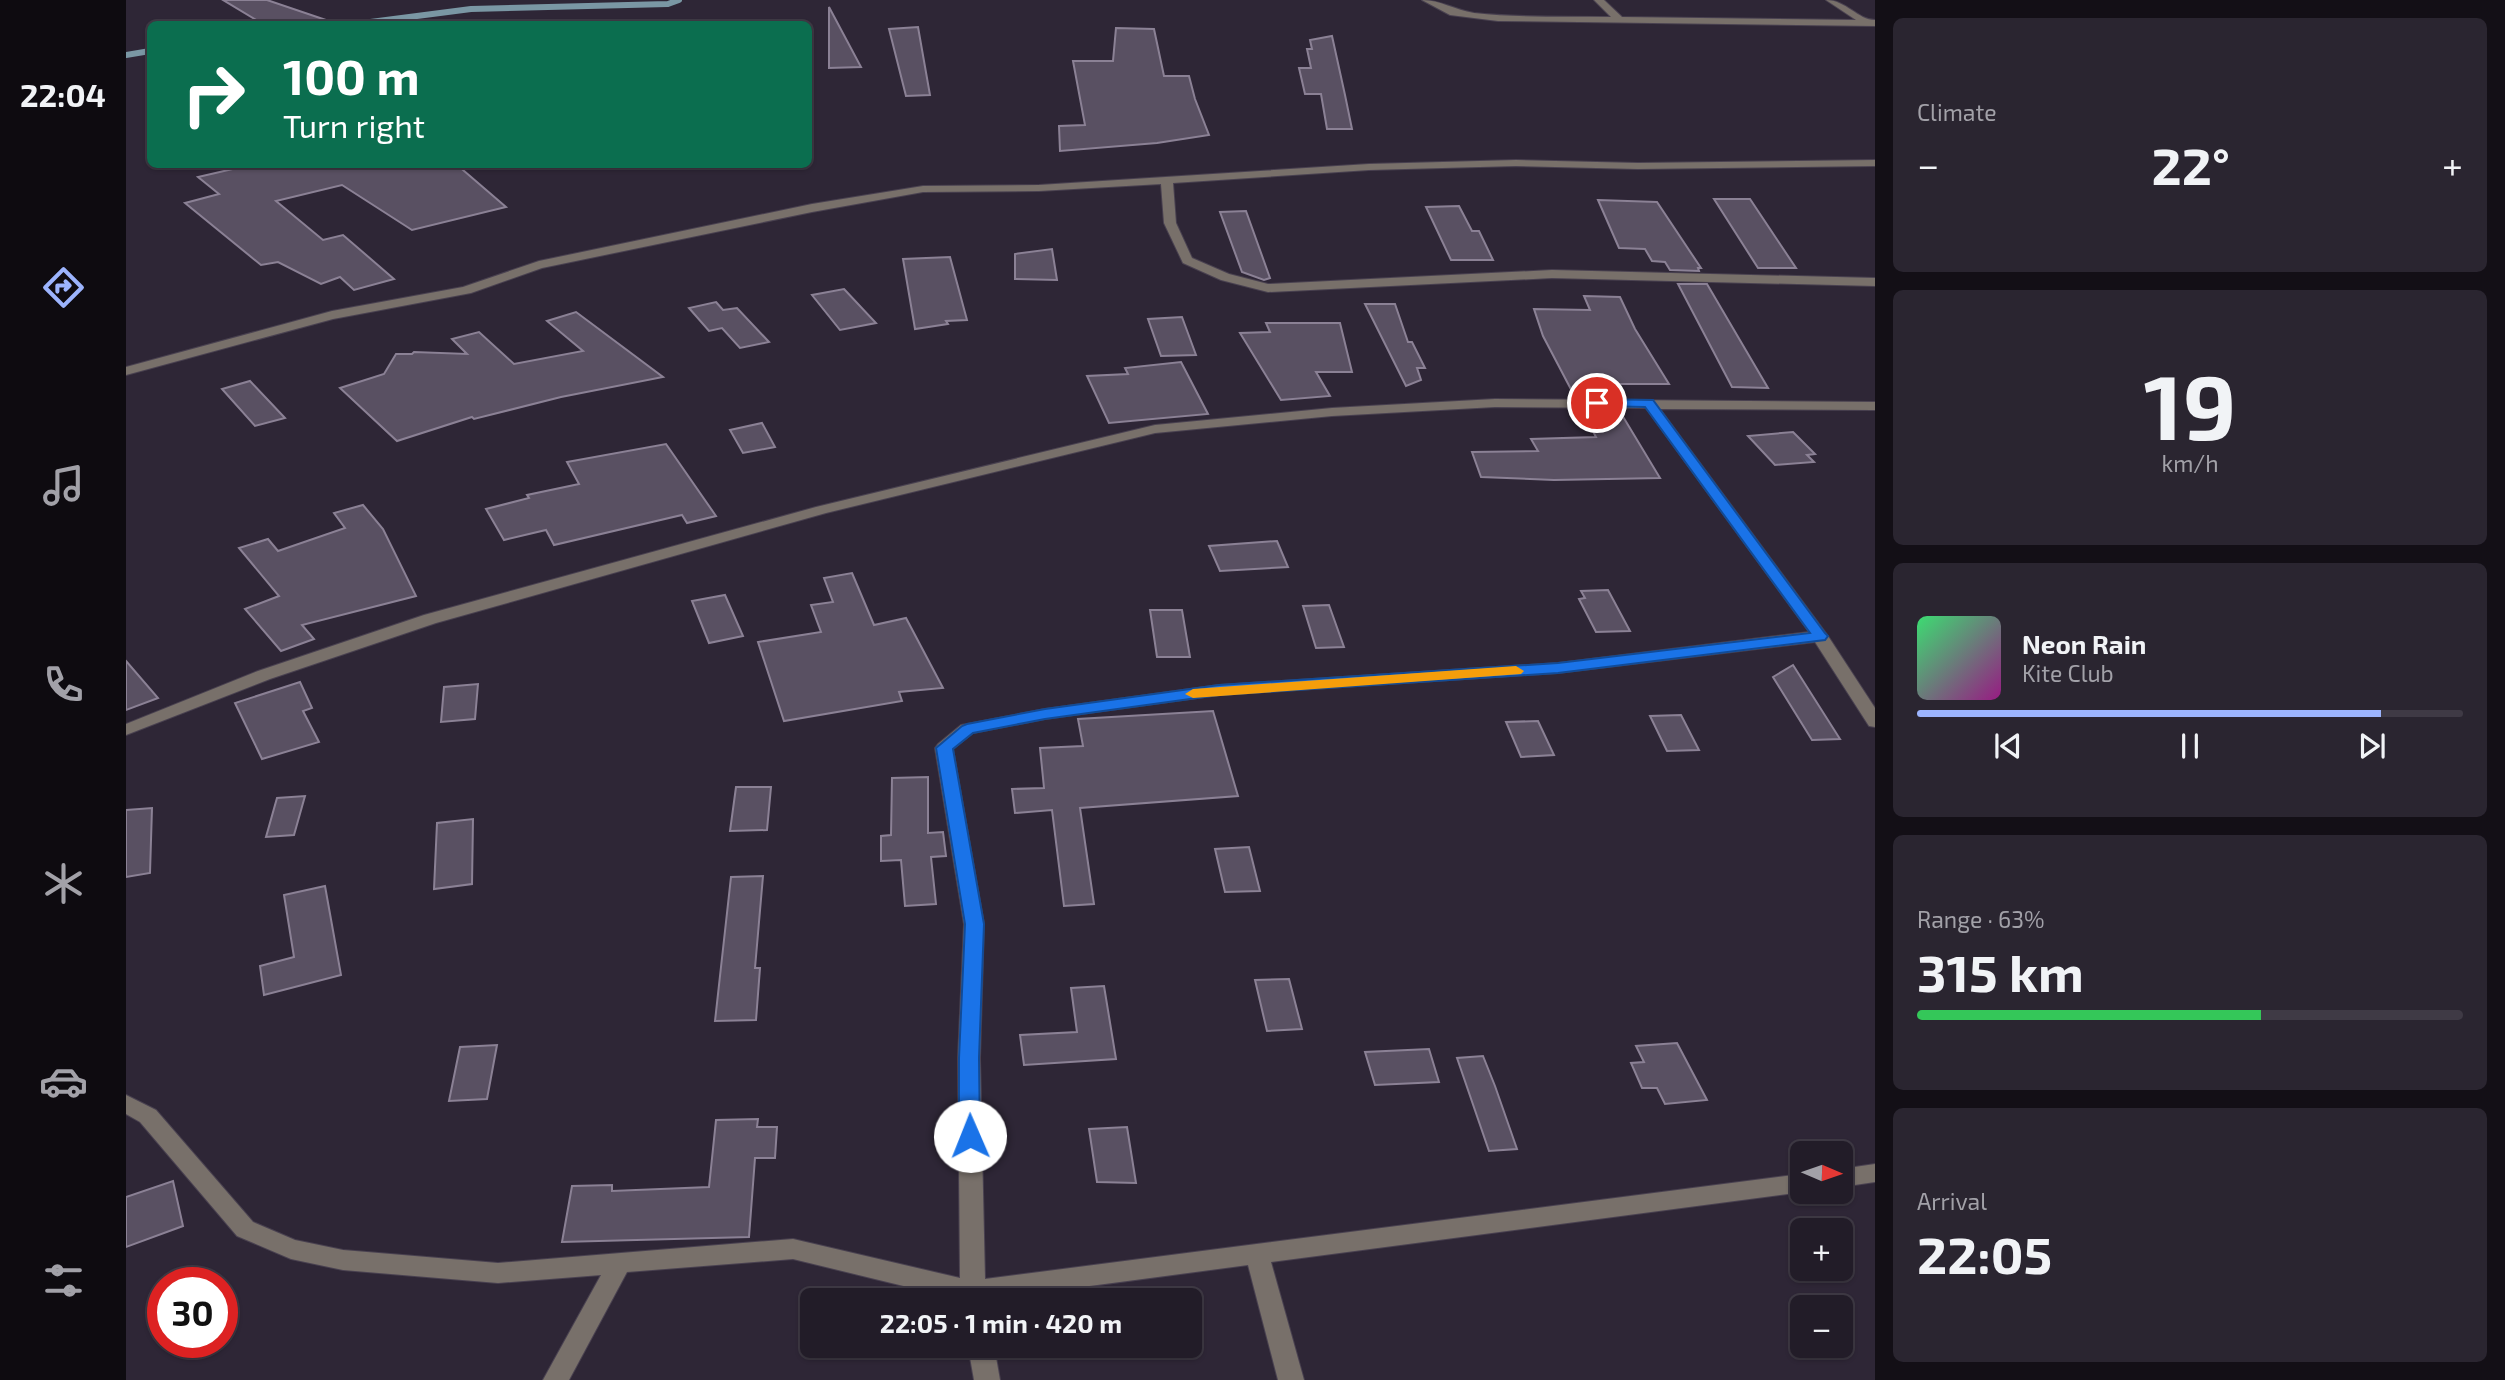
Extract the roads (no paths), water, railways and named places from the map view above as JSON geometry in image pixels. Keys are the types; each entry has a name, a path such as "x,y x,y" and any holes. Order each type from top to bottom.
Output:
{"street":[{"path":"1427,0 1461,15 1532,19 1872,22"},
{"path":"1599,0 1618,18"},
{"path":"1831,0 1872,22"},
{"path":"126,371 332,315 466,290 539,264 811,208 922,189 1038,188 1167,182 1381,167 1875,163"},
{"path":"1167,182 1170,223 1187,260 1224,277 1268,288 1552,274 1875,282"},
{"path":"1649,403 1820,636 1875,722"},
{"path":"126,730 264,675 430,619 821,510 1155,429 1332,412 1468,404 1875,406"},
{"path":"973,1288 969,1058 974,924 944,748 967,729 1045,714 1219,690 1558,668 1820,636"},
{"path":"126,1103 148,1116 245,1229 291,1249 344,1260 498,1273 793,1249 942,1288"},
{"path":"1853,1176 1875,1173"},
{"path":"1027,1288 1257,1254 1790,1185"},
{"path":"1257,1254 1291,1380"},
{"path":"556,1380 620,1262"},
{"path":"983,1358 987,1380"}],"waterway":[{"path":"378,21 471,9 668,4 679,0"},
{"path":"126,55 147,52"}]}
